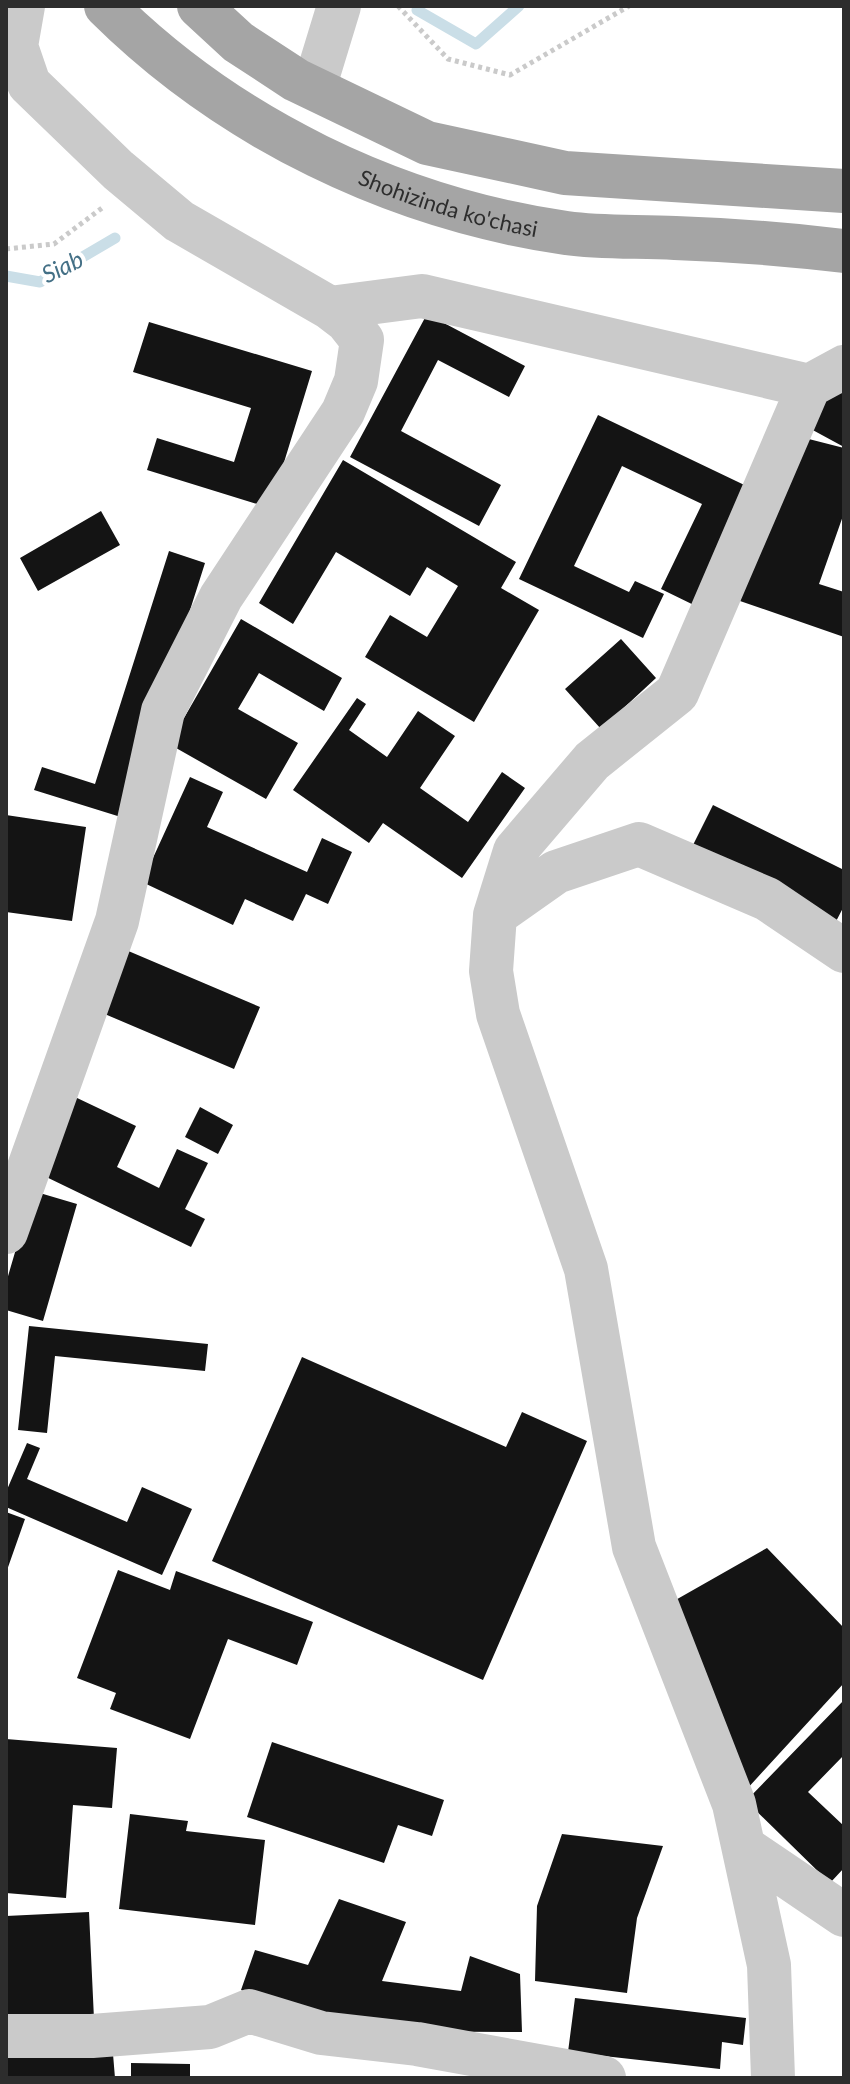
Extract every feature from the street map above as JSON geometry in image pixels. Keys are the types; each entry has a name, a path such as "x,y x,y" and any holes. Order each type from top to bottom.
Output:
{"main road":[{"name":"Shohizinda ko'chasi","path":"106,6 190,80 277,137 420,200 567,233 756,241 844,251"},
{"path":"199,6 238,42 314,88 427,143 565,173 844,191"}],"street":[{"path":"314,88 339,6"},
{"path":"6,1232 117,921 163,711 221,597 343,412 356,381 362,340 347,321 330,308 179,221 135,184 29,84 15,36"},
{"path":"330,308 422,296 826,376 677,693 592,761 515,851 495,915 491,971 498,1014 586,1269 634,1547 734,1804 769,1965 773,2078"},
{"path":"495,915 556,872 639,844 767,899 844,951"},
{"path":"745,1848 844,1915"},
{"path":"6,2036 92,2036 210,2027 249,2011 321,2033 417,2044 604,2078"}],"path":[{"path":"398,6 448,59 510,75 629,6"},
{"path":"6,249 54,244 135,184"}],"building":[{"path":"427,314 525,366 509,397 438,360 401,431 501,485 479,526 350,457"},
{"path":"149,322 312,371 270,508 147,470 157,438 234,462 251,408 133,372"},
{"path":"837,375 844,379 844,447 809,428"},
{"path":"598,415 759,492 702,609 661,589 702,504 622,466 574,566 629,592 635,581 664,594 643,638 519,579"},
{"path":"797,436 844,448 844,513 819,584 844,592 844,637 740,601"},
{"path":"343,460 516,562 501,588 539,610 474,722 365,657 390,615 427,637 458,586 427,567 410,596 336,552 293,624 259,603"},
{"path":"101,511 120,545 38,591 20,558"},
{"path":"169,551 205,563 124,818 34,790 42,767 95,784"},
{"path":"241,619 342,678 324,711 259,673 238,709 298,743 266,799 169,744"},
{"path":"621,639 656,678 601,729 565,689"},
{"path":"357,698 366,704 349,730 387,757 418,711 455,736 420,788 468,822 502,772 525,788 462,878 383,823 369,843 293,790"},
{"path":"190,777 223,792 207,827 307,872 322,838 352,852 328,904 306,894 293,921 245,899 233,925 142,882"},
{"path":"713,805 844,870 844,906 831,931 691,849"},
{"path":"6,815 86,827 72,921 6,912"},
{"path":"126,950 260,1007 234,1069 100,1012"},
{"path":"75,1097 136,1126 117,1167 159,1188 177,1149 208,1163 185,1209 205,1219 191,1247 38,1173"},
{"path":"200,1107 233,1125 218,1154 185,1137"},
{"path":"33,1191 77,1204 43,1321 6,1310 6,1283"},
{"path":"29,1326 208,1344 205,1371 55,1356 47,1433 18,1430"},
{"path":"302,1357 506,1447 522,1412 587,1441 483,1680 212,1561"},
{"path":"27,1443 40,1448 27,1479 127,1522 142,1487 192,1509 162,1575 6,1507 6,1492"},
{"path":"6,1512 25,1519 6,1573"},
{"path":"767,1548 844,1628 844,1683 746,1790 665,1606"},
{"path":"118,1570 170,1590 176,1571 313,1622 297,1665 228,1639 190,1739 110,1709 116,1693 77,1678"},
{"path":"844,1700 844,1755 808,1792 844,1826 844,1868 830,1883 746,1801"},
{"path":"6,1739 117,1748 112,1808 73,1805 66,1898 6,1893"},
{"path":"272,1742 444,1800 432,1836 398,1825 384,1863 247,1817"},
{"path":"130,1814 188,1821 186,1831 265,1840 255,1925 119,1909"},
{"path":"562,1834 663,1846 637,1918 627,1993 535,1981 537,1906"},
{"path":"339,1899 406,1922 382,1981 461,1991 470,1956 520,1974 522,2032 340,2031 241,1990 255,1950 308,1965"},
{"path":"89,1912 94,2019 6,2023 6,1916"},
{"path":"575,1998 746,2018 743,2045 722,2042 720,2069 568,2052"},
{"path":"112,2042 115,2078 6,2078 6,2053"},
{"path":"131,2063 190,2064 190,2078 131,2078"}],"waterway":[{"path":"417,10 476,44 519,6"},
{"name":"Siab","path":"6,276 40,282 115,238"}]}
